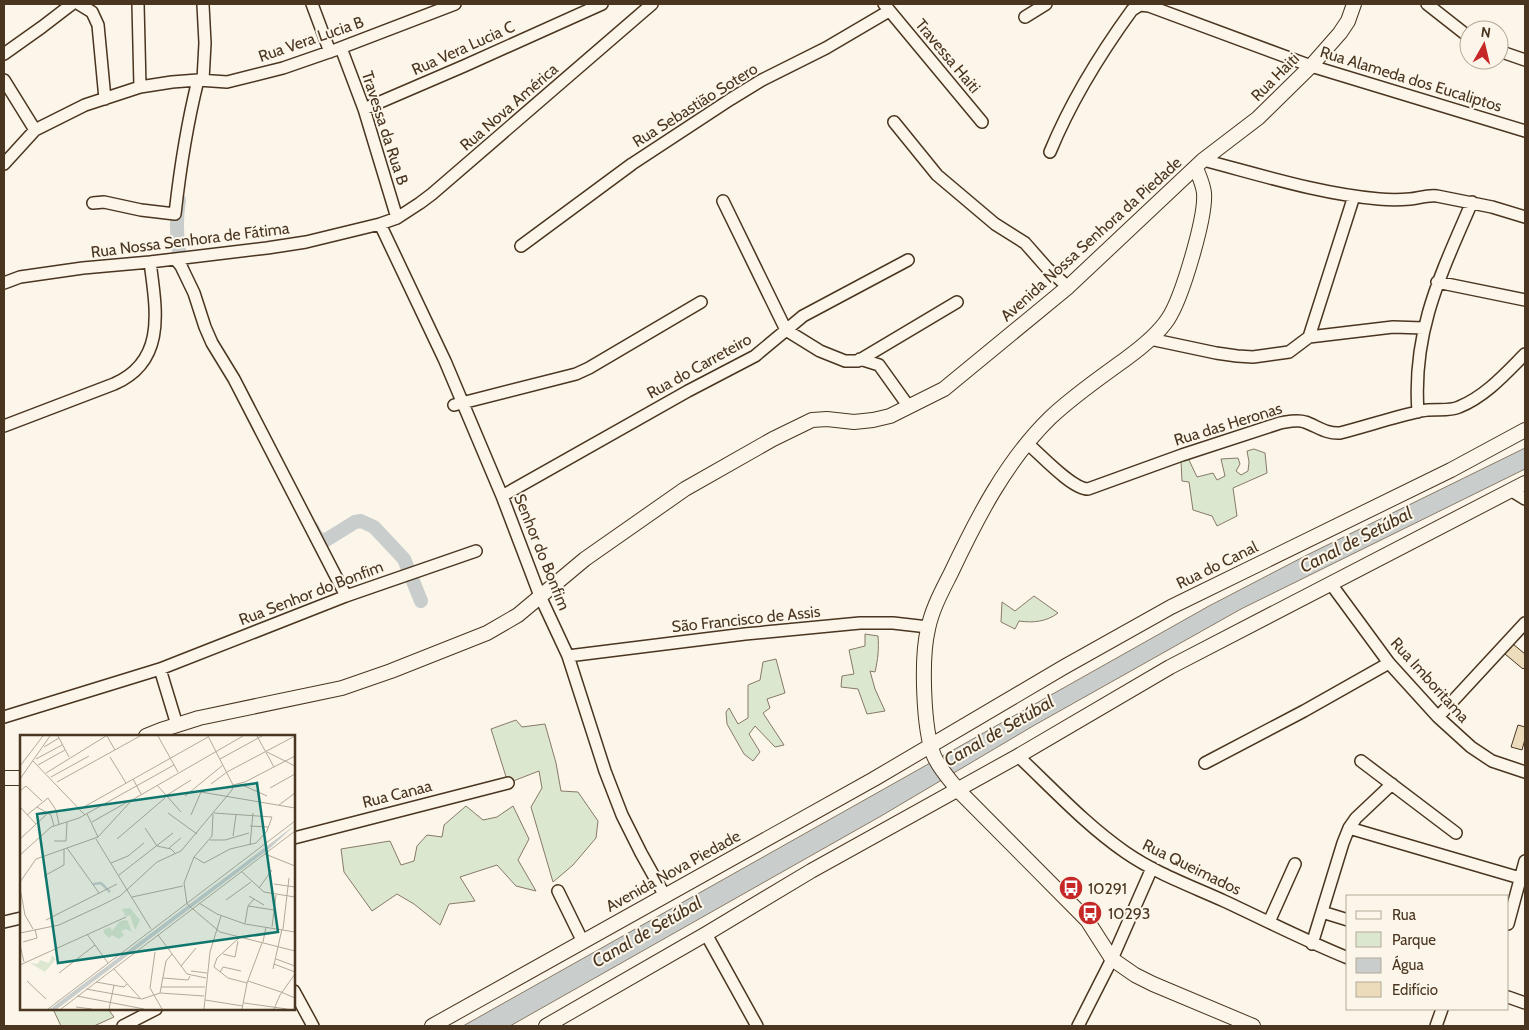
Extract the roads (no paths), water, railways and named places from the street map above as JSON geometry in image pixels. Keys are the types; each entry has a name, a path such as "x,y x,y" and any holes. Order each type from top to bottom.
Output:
{"street":[{"path":"4,54 72,4"},
{"path":"79,4 92,12 98,25 105,99"},
{"path":"138,4 140,87"},
{"name":"Travessa da Rua B","path":"312,4 364,109 396,218"},
{"name":"Rua Vera Lucia B","path":"35,130 85,105 140,87 172,82 238,80 283,68 455,4"},
{"name":"Rua Vera Lucia C","path":"364,109 602,4"},
{"name":"Rua Nova América","path":"380,224 396,218 420,204 652,4"},
{"path":"1025,17 1046,4"},
{"name":"Rua Alameda dos Eucaliptos","path":"1050,152 1062,124 1090,74 1132,10 1140,4 1311,66 1525,131"},
{"name":"Rua Haiti","path":"1199,164 1258,118 1311,66 1340,33 1348,21 1354,4"},
{"path":"1427,4 1459,29"},
{"path":"93,203 104,202 141,210 175,214 189,117 200,80 205,43 203,5"},
{"name":"Travessa Haiti","path":"886,6 982,122"},
{"name":"Rua Sebastião Sotero","path":"521,246 632,164 762,80 826,48 886,6"},
{"path":"1509,54 1525,60"},
{"path":"4,80 35,130 4,164"},
{"path":"894,122 937,175 995,224 1024,243 1068,287"},
{"path":"1253,1026 1153,984 1135,975 1112,959 1088,920 949,779 933,752 926,709 924,678 925,646 928,627 935,607 963,547 1012,463 1041,428 1062,408 1150,339 1169,318 1194,250 1203,207 1204,194 1199,164 1354,196 1408,200 1437,196 1472,202 1525,217"},
{"name":"Avenida Nossa Senhora da Piedade","path":"149,735 198,718 342,688 391,671 486,633 518,614 585,559 685,489 773,439 812,420 827,419 854,422 890,416 944,389 1068,287 1199,164"},
{"path":"1309,337 1354,196"},
{"path":"723,201 786,330 820,351 842,360 854,361 860,359 957,302"},
{"path":"1418,412 1416,376 1427,313 1437,282 1472,202"},
{"name":"Rua Nossa Senhora de Fátima","path":"4,283 20,277 83,268 150,262 179,263 196,256 287,246 380,224"},
{"name":"Senhor do Bonfim","path":"380,224 502,496 540,596 568,656 605,771 622,815 666,896"},
{"name":"Rua do Carreteiro","path":"502,496 688,391 755,356 798,319 908,260"},
{"path":"4,426 126,379 138,369 150,348 155,329 156,313 150,262"},
{"path":"179,263 194,293 212,343 234,379 346,596"},
{"path":"1437,282 1525,300"},
{"path":"459,403 576,374 701,302"},
{"path":"1150,339 1216,353 1253,357 1289,352 1309,337 1393,328 1424,328"},
{"name":"Rua das Heronas","path":"1028,444 1068,481 1078,487 1088,489 1182,455 1289,421 1304,422 1328,433 1340,433 1418,412 1434,409 1453,409 1485,391 1525,354"},
{"path":"860,359 879,365 909,407"},
{"name":"Rua do Canal","path":"933,752 1064,667 1171,607 1451,470 1525,430"},
{"path":"546,1026 811,871 1018,756 1170,667 1525,483"},
{"path":"1512,491 1525,499"},
{"name":"Rua Senhor do Bonfim","path":"4,717 160,669 346,596 476,551"},
{"name":"Rua Imboritama","path":"1332,584 1389,663 1438,717 1471,748 1492,761 1525,772"},
{"name":"São Francisco de Assis","path":"568,656 860,622 928,627"},
{"path":"1438,717 1525,623"},
{"path":"1205,763 1304,711 1389,663"},
{"path":"160,669 177,725"},
{"name":"Avenida Nova Piedade","path":"432,1026 666,896 933,752"},
{"name":"Rua Queimados","path":"1018,756 1094,828 1126,853 1152,868 1312,944 1346,957"},
{"path":"1361,762 1456,832"},
{"path":"4,778 20,778"},
{"name":"Rua Canaa","path":"295,838 508,783"},
{"path":"1312,944 1348,828 1392,784"},
{"path":"1348,828 1520,878"},
{"path":"1509,920 1525,861"},
{"path":"1269,922 1295,864"},
{"path":"1078,1026 1112,959 1152,868"},
{"path":"558,891 583,942"},
{"path":"1322,912 1346,919"},
{"path":"4,922 20,918"},
{"path":"706,934 757,1026"},
{"path":"295,993 313,1026"},
{"path":"1509,997 1525,1003"},
{"path":"123,1026 154,1010"},
{"path":"1436,1026 1442,1010"}],"water":[{"name":"Canal de Setúbal","path":"1525,448 1525,469 1241,609 510,1026 463,1026 1209,606 1307,555"}],"waterway":[{"path":"179,200 177,236 183,271"},
{"path":"312,528 318,539 326,540 355,522 361,521 374,527 404,559 421,601"}],"place":[{"name":"10291","path":"1071,888"},
{"name":"10293","path":"1090,913"}]}
